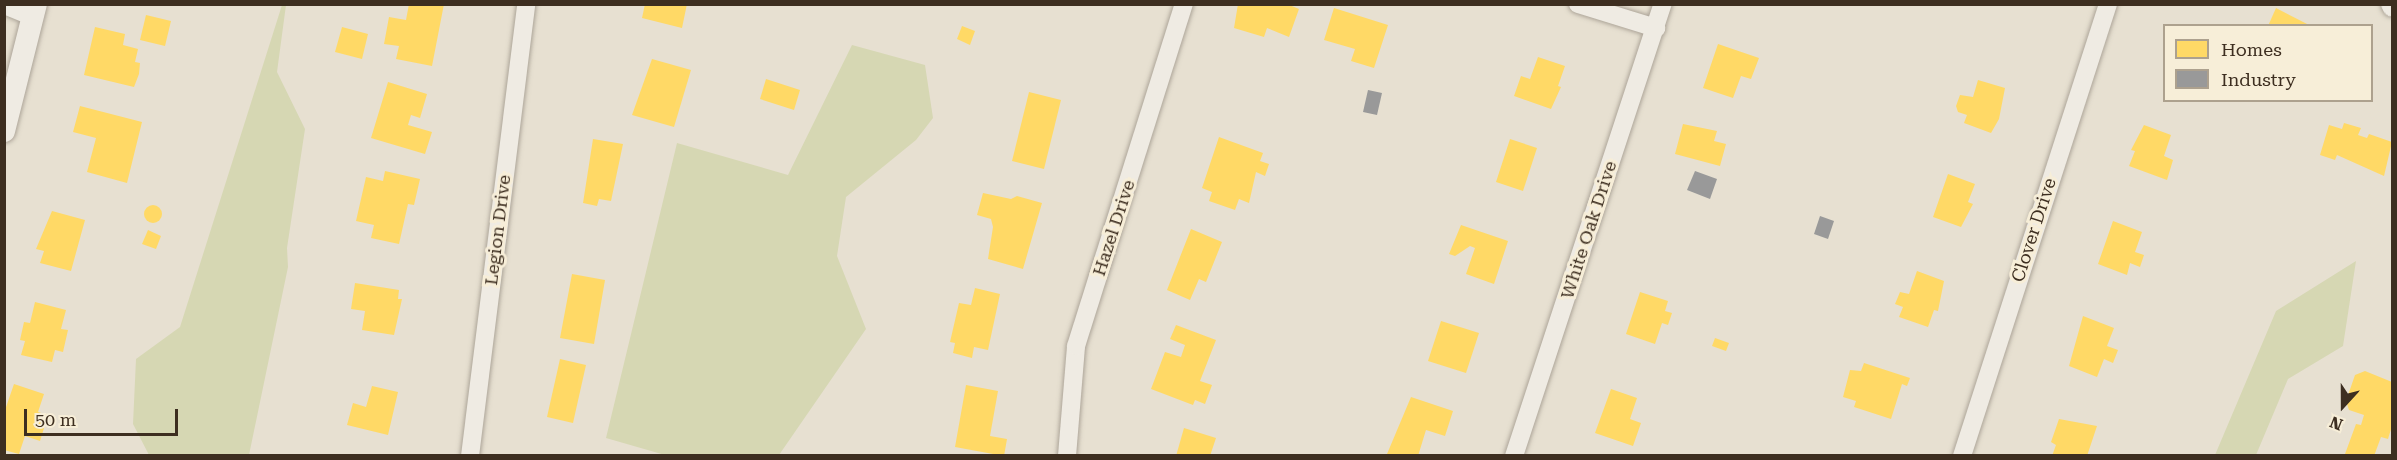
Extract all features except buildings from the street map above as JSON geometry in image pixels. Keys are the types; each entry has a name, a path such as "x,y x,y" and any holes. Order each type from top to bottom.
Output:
{"street":[{"name":"Legion Drive","path":"470,456 526,4"},
{"name":"Hazel Drive","path":"1067,456 1076,346 1184,4"},
{"path":"1578,4 1656,28"},
{"name":"White Oak Drive","path":"1514,456 1663,4"},
{"name":"Clover Drive","path":"1962,456 2108,4"},
{"path":"4,5 34,11 4,131"}],"green space":[{"path":"282,5 286,5 277,72 305,129 287,248 288,267 249,455 149,455 133,424 136,359 180,327"},
{"path":"852,45 925,65 933,118 916,140 846,197 837,256 866,329 779,455 665,455 606,438 677,143 788,175"},
{"path":"2356,261 2343,346 2288,379 2256,455 2215,455 2276,311"}]}
